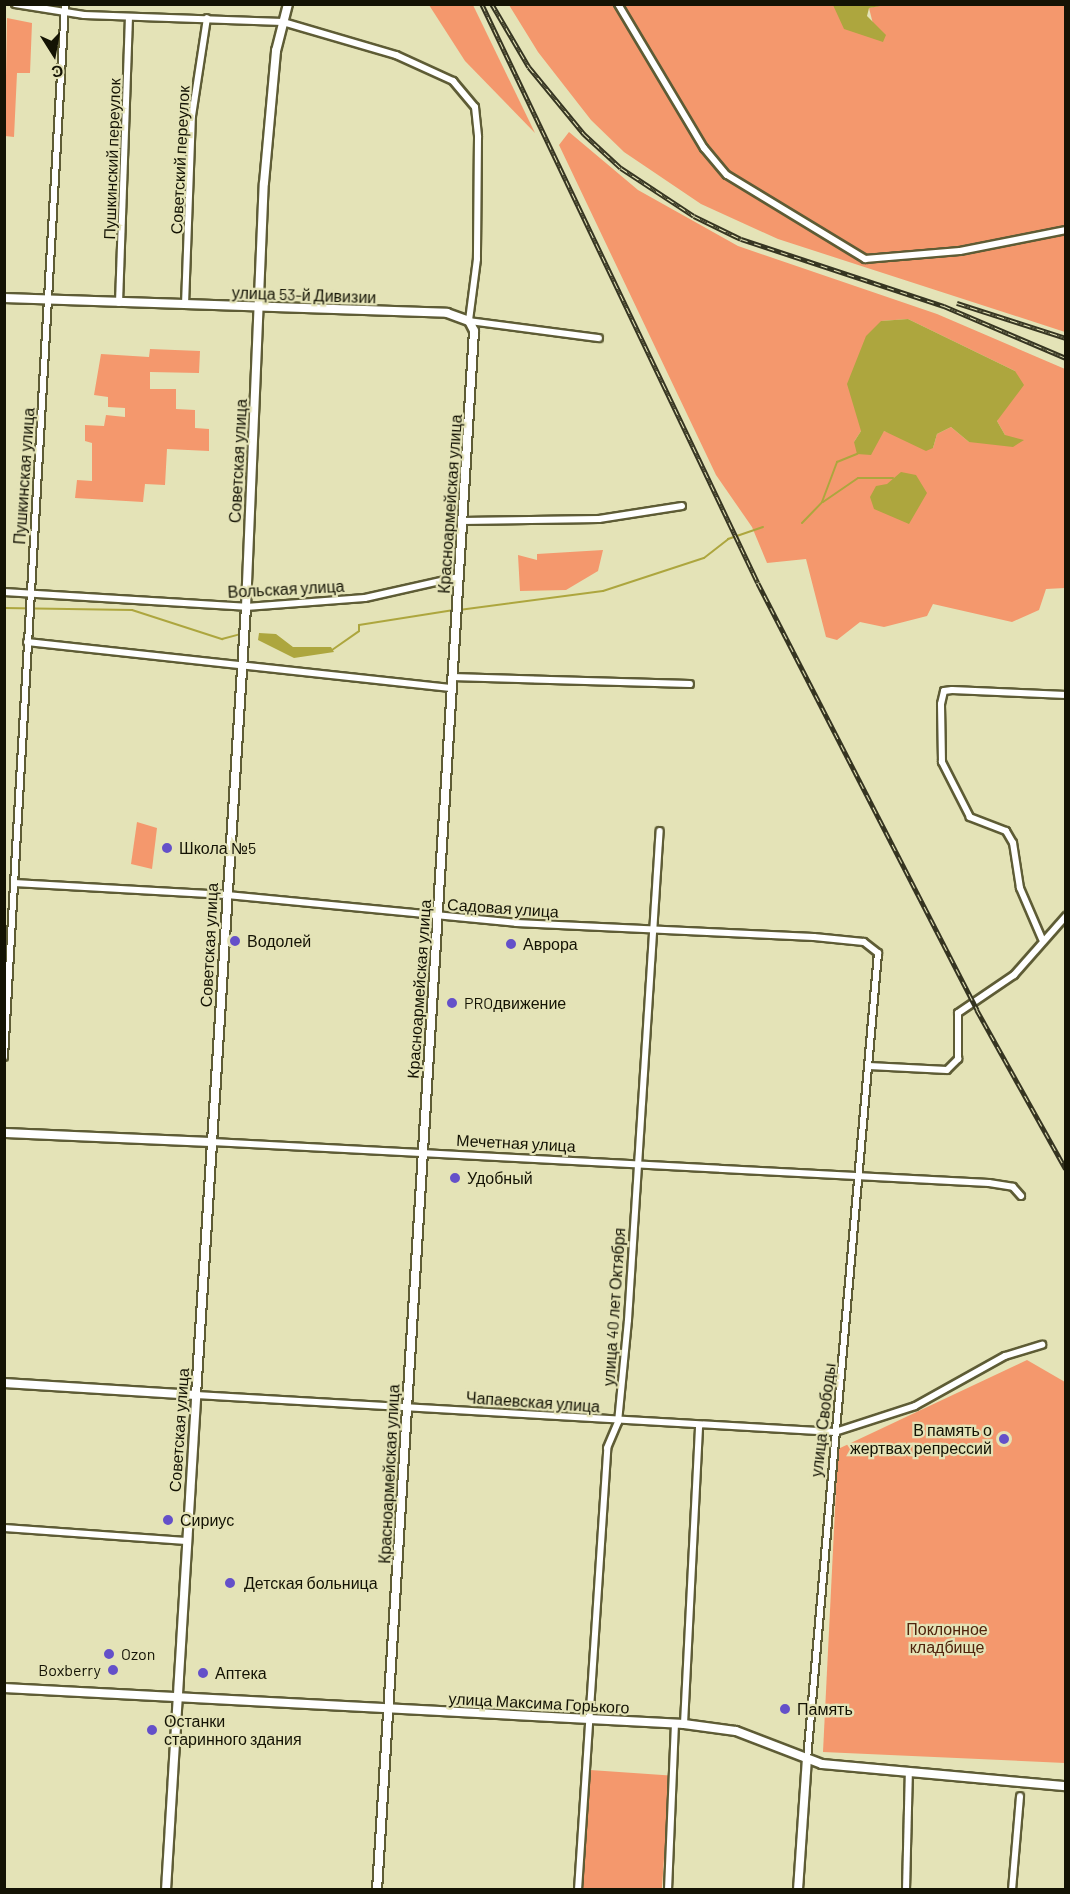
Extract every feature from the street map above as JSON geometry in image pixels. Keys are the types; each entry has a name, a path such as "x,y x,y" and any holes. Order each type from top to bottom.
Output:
{"main road":[{"name":"Советская улица","path":"196,1395 246,607 271,91 288,4"},
{"name":"Чапаевская улица","path":"4,1383 196,1395"},
{"name":"улица Максима Горького","path":"4,1688 390,1711 680,1724 736,1731 807,1759 1065,1786"}],"street":[{"path":"15,4 64,13 283,22"},
{"name":"Пушкинская улица","path":"4,1057 64,4"},
{"path":"618,4 704,148 728,175 865,259 960,251 1065,230"},
{"name":"Пушкинский переулок","path":"119,303 129,16"},
{"name":"Советский переулок","path":"184,305 192,116 207,18"},
{"name":"Красноармейская улица","path":"283,22 396,55 453,81 467,94 475,107 481,176 469,321 474,346 377,1890"},
{"name":"улица 53-й Дивизии","path":"4,298 447,313 469,321 599,338"},
{"path":"462,521 599,519 682,506"},
{"name":"Вольская улица","path":"4,592 246,607 365,598 458,581"},
{"path":"27,642 451,688"},
{"path":"452,677 690,684"},
{"path":"1041,939 1020,888 1010,837 970,817 942,762 941,704 945,691 952,690 1065,695"},
{"name":"улица 40 лет Октября","path":"578,1890 607,1449 618,1422 638,1163 651,926 660,831"},
{"name":"Садовая улица","path":"14,883 227,895 437,916 651,926 864,942 878,953"},
{"path":"869,1066 947,1070 957,1059 958,1013 1014,975 1041,939 1065,916"},
{"name":"улица Свободы","path":"798,1890 807,1759 835,1432 860,1178 878,953"},
{"name":"Мечетная улица","path":"4,1133 423,1152 860,1178 989,1183 1013,1187 1021,1196"},
{"name":"Чапаевская улица","path":"196,1395 618,1422 835,1432 915,1406 1005,1356 1042,1345"},
{"name":"Советская улица","path":"166,1890 196,1395"},
{"path":"668,1890 699,1425"},
{"path":"4,1528 187,1540"},
{"path":"906,1890 909,1771"},
{"path":"1012,1890 1020,1796"}],"green space":[{"path":"886,4 1065,5 1065,332 778,239 701,204 624,152 591,120 538,52 509,5 833,5 873,24 869,8"},
{"path":"429,5 473,5 535,133 465,61"},
{"path":"7,18 32,23 30,73 17,73 14,137 5,136"},
{"path":"569,132 638,190 738,246 937,314 1065,369 1065,588 1046,589 1039,610 1012,622 933,604 927,616 884,627 860,622 837,640 826,637 806,559 767,563 752,527 716,475 559,145","holes":["908,319 1015,371 997,421 1005,435 969,442 951,427 937,434 933,448 884,431 854,442 861,431 881,321"]},
{"path":"150,349 200,351 199,373 150,372 150,389 176,389 176,409 195,410 195,428 209,429 209,451 167,449 165,485 145,484 143,502 75,498 77,480 92,481 92,443 85,441 85,425 104,426 106,415 125,417 125,408 108,407 108,397 94,395 101,354 149,357"},
{"path":"603,550 598,571 566,590 520,591 518,555 537,560 537,554"},
{"path":"137,822 157,828 152,869 131,864"},
{"name":"Поклонное кладбище","path":"1027,1360 1065,1382 1065,1763 823,1752 838,1449"},
{"path":"590,1770 670,1776 662,1890 582,1890"}],"shaded area":[{"path":"833,5 886,5 869,8 867,16 886,35 883,42 844,29"},
{"path":"908,319 1015,371 1024,385 997,421 1005,435 1024,440 1013,447 969,442 951,427 937,434 933,448 926,451 884,431 871,455 857,454 854,442 861,431 847,384 866,336 881,321"},
{"path":"901,472 916,475 927,493 909,524 874,509 870,497 876,486 887,484"},
{"path":"259,633 276,634 293,647 331,647 334,652 294,658 258,640"}],"waterway":[{"path":"802,523 822,502 837,462 857,454"},
{"path":"823,502 858,478 893,478"},
{"path":"459,610 603,591 704,558 728,539 763,527"},
{"path":"4,608 132,610 222,639 237,635"},
{"path":"332,650 359,631 359,625 454,610"}],"railway":[{"path":"482,4 758,583 977,1010 1066,1169"},
{"path":"492,4 529,67 584,134 621,168 694,216 741,239 944,306 1066,358"},
{"path":"957,303 1066,338"}],"place":[{"name":"Школа №5","path":"167,848"},
{"name":"Водолей","path":"235,941"},
{"name":"Аврора","path":"511,944"},
{"name":"PROдвижение","path":"452,1003"},
{"name":"Удобный","path":"455,1178"},
{"name":"В память о жертвах репрессий","path":"1004,1439"},
{"name":"Сириус","path":"168,1520"},
{"name":"Детская больница","path":"230,1583"},
{"name":"Ozon","path":"109,1654"},
{"name":"Boxberry","path":"113,1670"},
{"name":"Аптека","path":"203,1673"},
{"name":"Память","path":"785,1709"},
{"name":"Останки старинного здания","path":"152,1730"}]}
